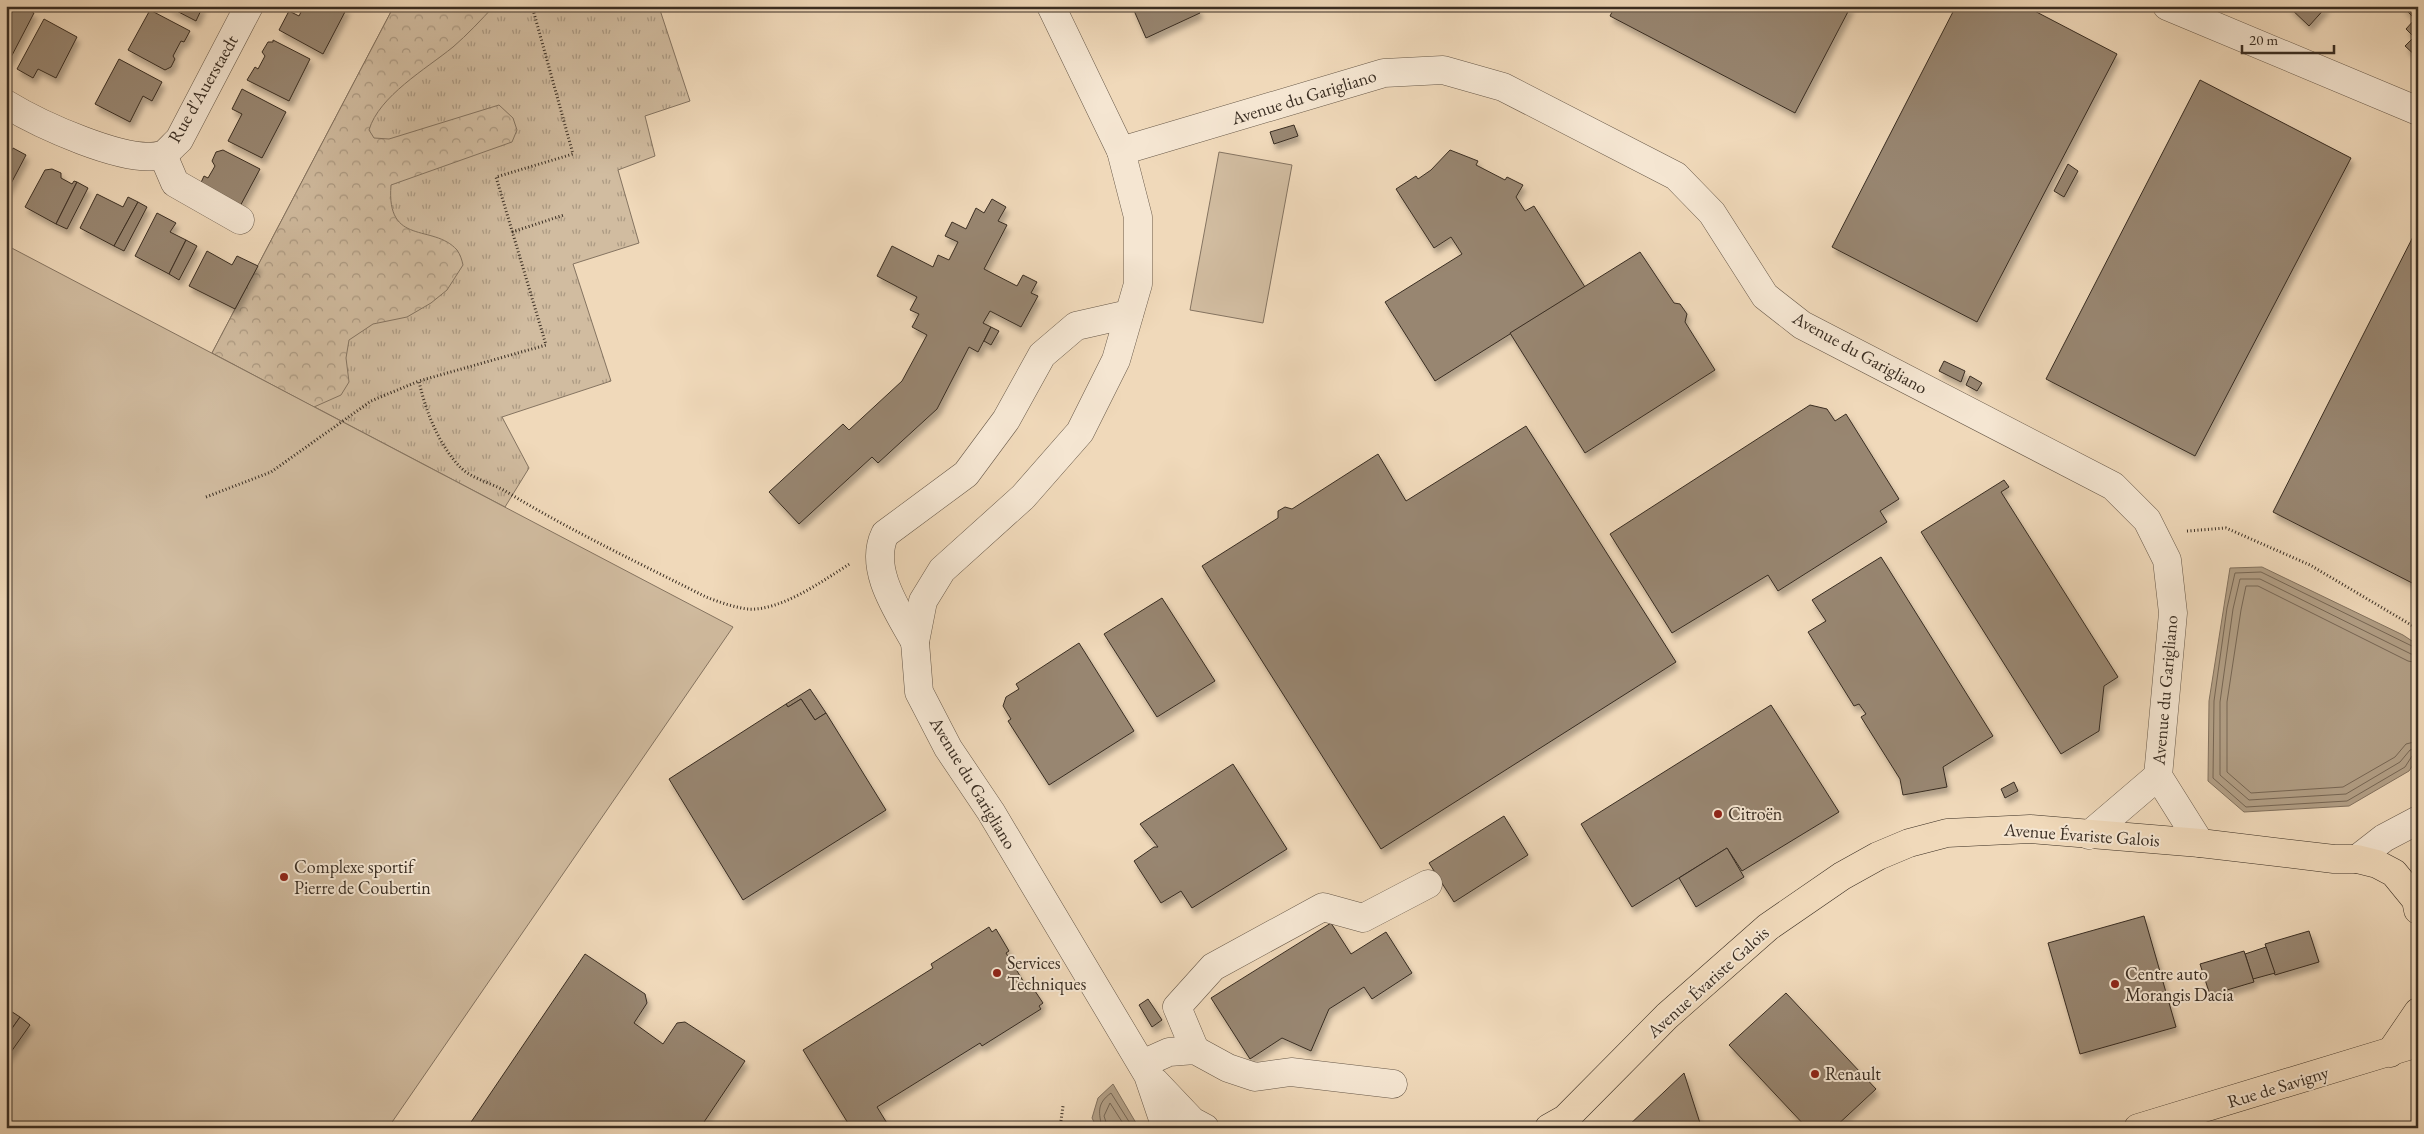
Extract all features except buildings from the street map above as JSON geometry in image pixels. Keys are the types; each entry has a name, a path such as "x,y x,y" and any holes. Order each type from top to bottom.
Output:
{"main road":[{"name":"Avenue Évariste Galois","path":"1557,1125 1667,1016 1768,927 1842,876 1878,856 1909,843 1947,833 2030,829 2200,843 2334,859 2357,859 2377,864 2394,873 2416,900 2418,910"},
{"path":"2390,1053 2418,1012"},
{"name":"Rue de Savigny","path":"2138,1128 2418,1044"}],"street":[{"name":"Rue d'Auerstaedt","path":"6,104 77,139 143,156 163,155 179,140 249,6"},
{"path":"1051,6 1121,151"},
{"path":"2167,6 2418,110"},
{"name":"Avenue du Garigliano","path":"1166,1128 1145,1070 991,812 948,748 919,692 915,642 923,601 942,570 1023,497 1080,432 1116,360 1138,284 1138,217 1121,151 1384,73 1442,70 1503,87 1676,176 1712,213 1765,296 1802,325 2113,486 2147,520 2167,560 2173,613 2158,776 2200,843"},
{"path":"163,155 175,183 240,220"},
{"path":"915,642 893,601 878,559 879,546 885,534 966,474 1006,420 1042,355 1076,326 1129,314"},
{"name":"Avenue du Garigliano","path":"2089,835 2158,776"},
{"path":"2357,859 2384,838 2418,820"},
{"path":"1195,1050 1177,1007 1213,967 1323,907 1363,918 1428,884"},
{"path":"1145,1070 1169,1052 1195,1050 1228,1068 1255,1077 1291,1072 1392,1084"},
{"name":"Avenue du Garigliano","path":"1145,1070 1192,1121 1205,1128"}],"path":[{"path":"206,497 271,472 371,401 419,381 546,345 496,177 573,154 532,6"},
{"path":"512,232 564,216"},
{"path":"419,381 428,412 447,450 461,468 505,491 536,511 706,597 748,609 793,598 879,546"},
{"path":"2187,531 2226,528 2310,565 2418,629"},
{"path":"1060,1128 1063,1106"}],"green space":[{"path":"394,6 670,6 660,10 690,101 645,116 655,156 618,170 639,243 573,264 611,381 502,417 529,468 505,507 212,353"},
{"path":"394,6 494,6 453,47 405,84 383,106 374,118 369,130 374,138 389,139 499,105 513,118 517,130 512,142 391,185 391,204 396,218 403,226 447,242 457,250 463,265 447,290 431,303 407,317 373,324 349,340 346,358 349,382 341,395 314,407 212,353"},
{"path":"1219,152 1292,165 1263,323 1190,310"},
{"name":"Complexe sportif Pierre de Coubertin","path":"6,245 733,627 388,1128 6,1128"}],"water":[{"path":"2262,567 2403,635 2418,645 2418,757 2409,771 2349,806 2244,812 2208,781 2209,701 2230,568"},
{"path":"1113,1084 1139,1128 1097,1128 1092,1118 1098,1098"}],"place":[{"name":"Citroën","path":"1718,814"},
{"name":"Complexe sportif Pierre de Coubertin","path":"284,877"},
{"name":"Services Techniques","path":"997,973"},
{"name":"Centre auto Morangis Dacia","path":"2115,984"},
{"name":"Renault","path":"1815,1074"}]}
